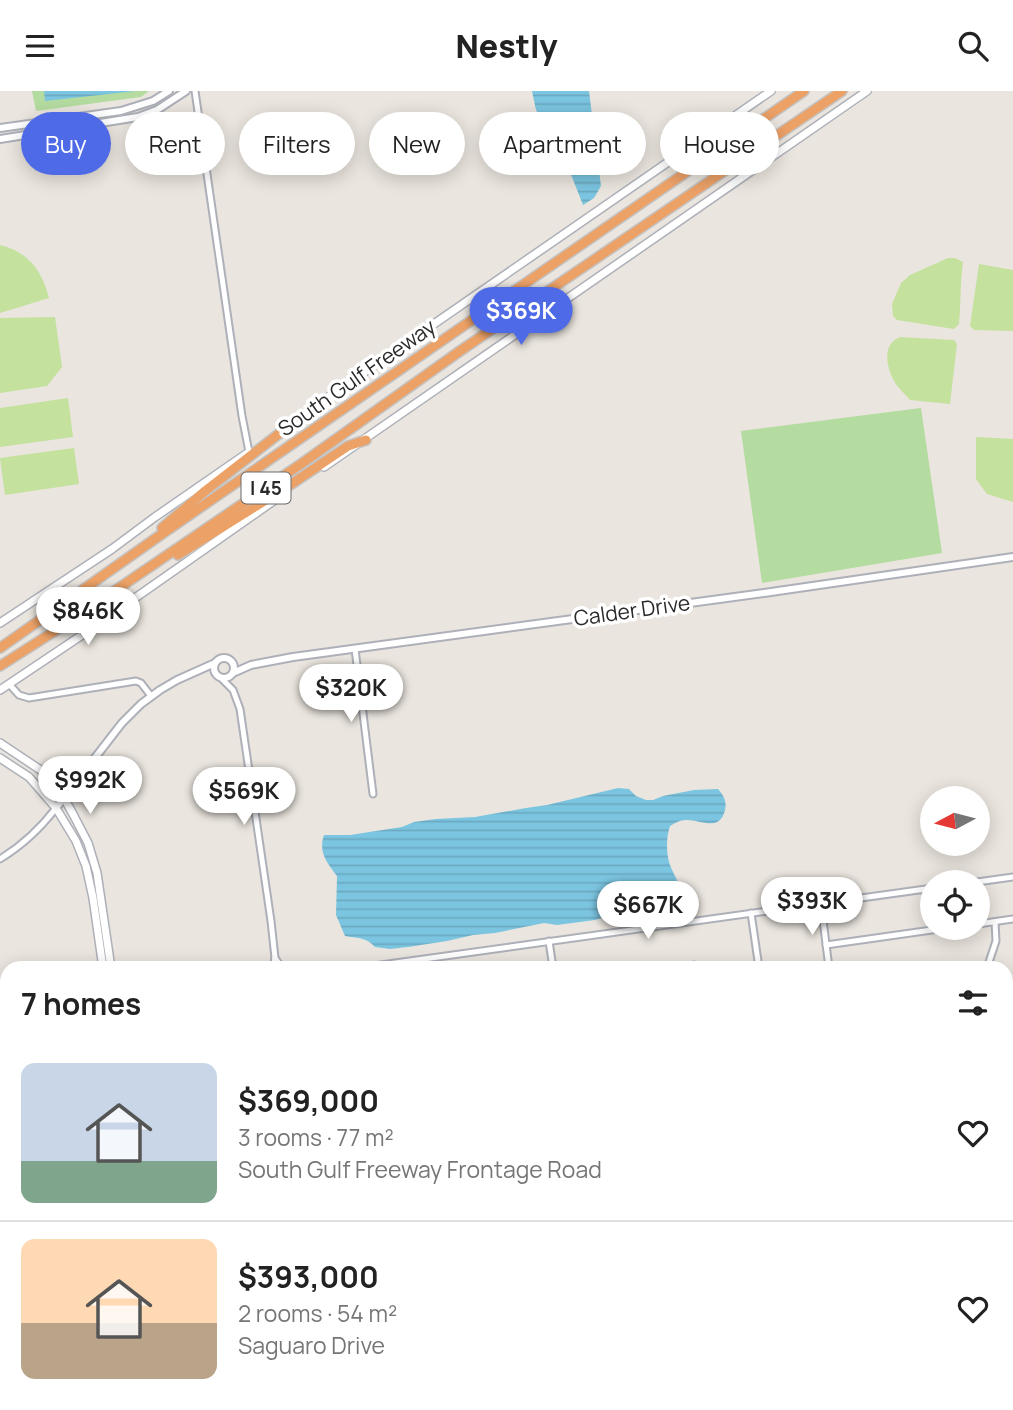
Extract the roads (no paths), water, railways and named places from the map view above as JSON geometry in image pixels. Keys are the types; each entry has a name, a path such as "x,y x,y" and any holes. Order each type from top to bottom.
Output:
{"highway":[{"name":"South Gulf Freeway","path":"0,648 804,91"},
{"name":"South Gulf Freeway","path":"0,666 301,464 460,351 842,91"},
{"path":"87,587 101,570 163,527 205,491 312,409"},
{"path":"46,637 85,617 348,446 366,440"}],"main road":[{"path":"0,623 112,549 771,91"},
{"path":"0,690 271,502 366,440 867,91"},
{"path":"0,743 41,771 65,797 88,843 97,875 110,961"},
{"path":"0,758 29,778 56,808 76,841 86,866 93,898 102,961"}],"street":[{"path":"0,128 135,107 153,101 169,91"},
{"path":"0,139 138,117 157,110 186,91"},
{"path":"195,91 249,452"},
{"name":"Calder Drive","path":"233,673 251,665 293,657 1013,557"},
{"path":"355,649 373,795"},
{"path":"0,859 28,840 43,825 122,723 151,696 220,659 230,660 234,666 233,690 240,709 274,961"},
{"name":"Calder Drive","path":"230,660 251,665"},
{"path":"215,663 214,670 233,690"},
{"path":"195,673 229,677 233,673"},
{"path":"9,684 19,695 29,698 136,681 141,683 151,696"},
{"path":"990,880 1013,877"},
{"path":"409,961 920,890"},
{"path":"821,904 828,961"},
{"path":"751,913 758,961"},
{"path":"990,923 1013,919"},
{"path":"989,961 996,941 995,922"},
{"path":"826,945 920,932"},
{"path":"550,941 552,961"}],"water":[{"path":"44,91 136,91 45,101"},
{"path":"532,91 589,91 592,112 536,110"},
{"path":"571,175 600,175 601,186 594,198 583,205"},
{"path":"618,788 629,789 646,800 694,790 718,789 726,804 722,817 714,823 684,820 670,826 668,856 682,897 666,908 619,913 595,920 557,925 544,923 390,949 375,947 365,940 345,936 336,915 337,876 323,852 324,835 350,835 402,827 414,822 475,817 547,805"}]}
